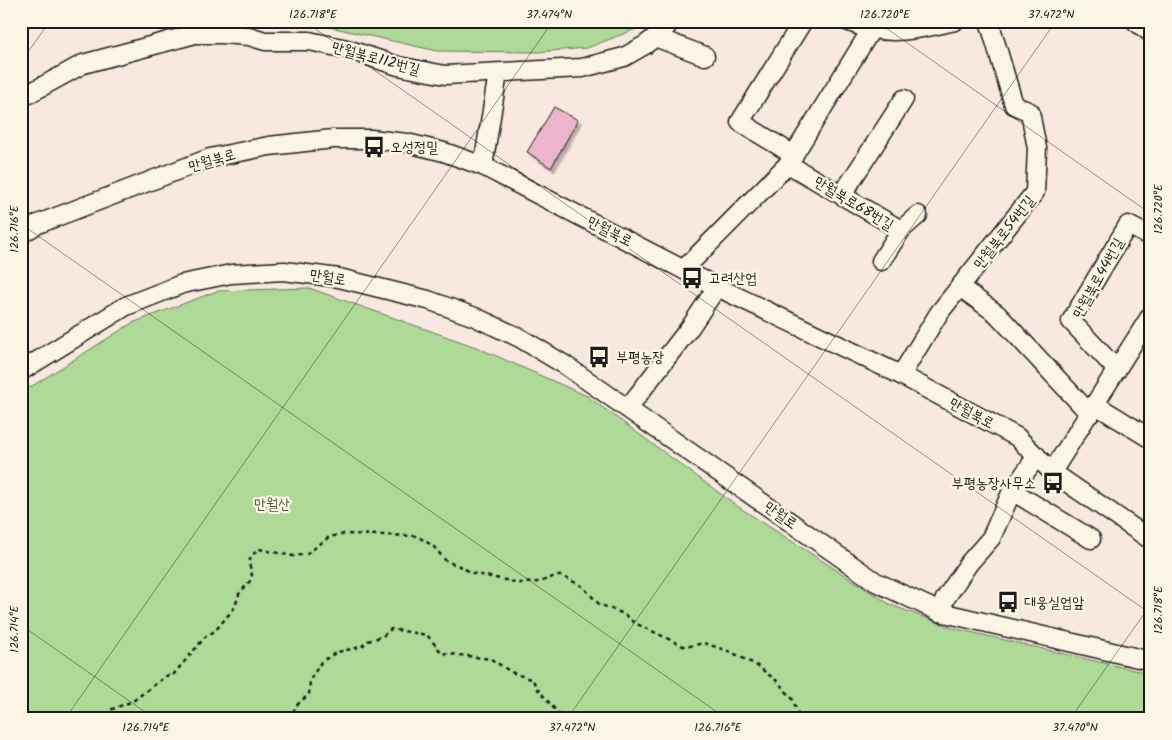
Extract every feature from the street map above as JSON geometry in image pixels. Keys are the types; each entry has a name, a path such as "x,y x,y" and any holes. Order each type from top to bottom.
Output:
{"street":[{"name":"만월북로112번길","path":"21,98 83,64 195,34 250,36 265,40 309,41 347,49 398,66 445,75 582,68 624,57 655,37 672,21"},
{"name":"만월북로68번길","path":"803,21 740,122 842,195 901,230 918,215"},
{"path":"847,21 871,30 912,31 955,21"},
{"name":"만월북로54번길","path":"901,375 939,313 1036,192 1037,148 1030,112 1014,105 989,21"},
{"path":"1135,21 1151,33"},
{"path":"684,269 791,159 871,30"},
{"path":"655,37 705,56"},
{"path":"483,166 498,72"},
{"path":"842,195 904,99"},
{"name":"만월북로","path":"21,234 38,224 210,158 269,146 333,139 371,139 407,143 435,150 483,166 717,287 901,375 1017,437 1052,472 1151,540"},
{"name":"만월북로44번길","path":"1117,370 1071,320 1128,225 1151,237"},
{"path":"881,261 901,230"},
{"name":"만월로","path":"21,371 126,306 182,284 231,274 284,271 339,278 428,300 475,316 520,338 565,364 876,582 940,612 1151,661"},
{"path":"628,408 691,326 717,287"},
{"path":"960,287 997,314 1093,410 1151,439"},
{"path":"1052,472 1093,410 1151,315"},
{"path":"940,612 945,599 964,570 991,538 1012,491 1036,456"},
{"path":"1012,491 1091,539"}],"path":[{"path":"99,719 107,715 110,710 133,701 166,676 173,676 206,636 215,631 235,606 239,594 250,581 252,575 249,563 254,552 258,549 290,556 306,554 329,537 351,533 417,536 433,546 446,561 462,567 471,573 491,578 520,583 540,582 555,576 562,576 582,586 599,604 624,614 633,622 685,647 704,643 731,652 756,665 777,681 792,698 800,719"},
{"path":"289,719 297,705 309,694 310,680 321,662 337,652 361,647 368,641 383,636 391,629 427,635 442,653 491,659 511,672 533,680 536,688 563,719"}],"green space":[{"path":"303,21 645,21 641,27 587,48 538,52 437,51"},
{"name":"만월산","path":"309,288 476,347 587,396 740,508 891,605 953,628 1151,674 1151,719 21,719 21,393 132,323 217,291"}],"building":[{"path":"554,107 578,120 551,168 527,152"}],"place":[{"name":"오성정밀","path":"374,147"},
{"name":"고려산업","path":"692,278"},
{"name":"부평농장","path":"599,357"},
{"name":"부평농장사무소","path":"1053,483"},
{"name":"대웅실업앞","path":"1008,602"}]}
